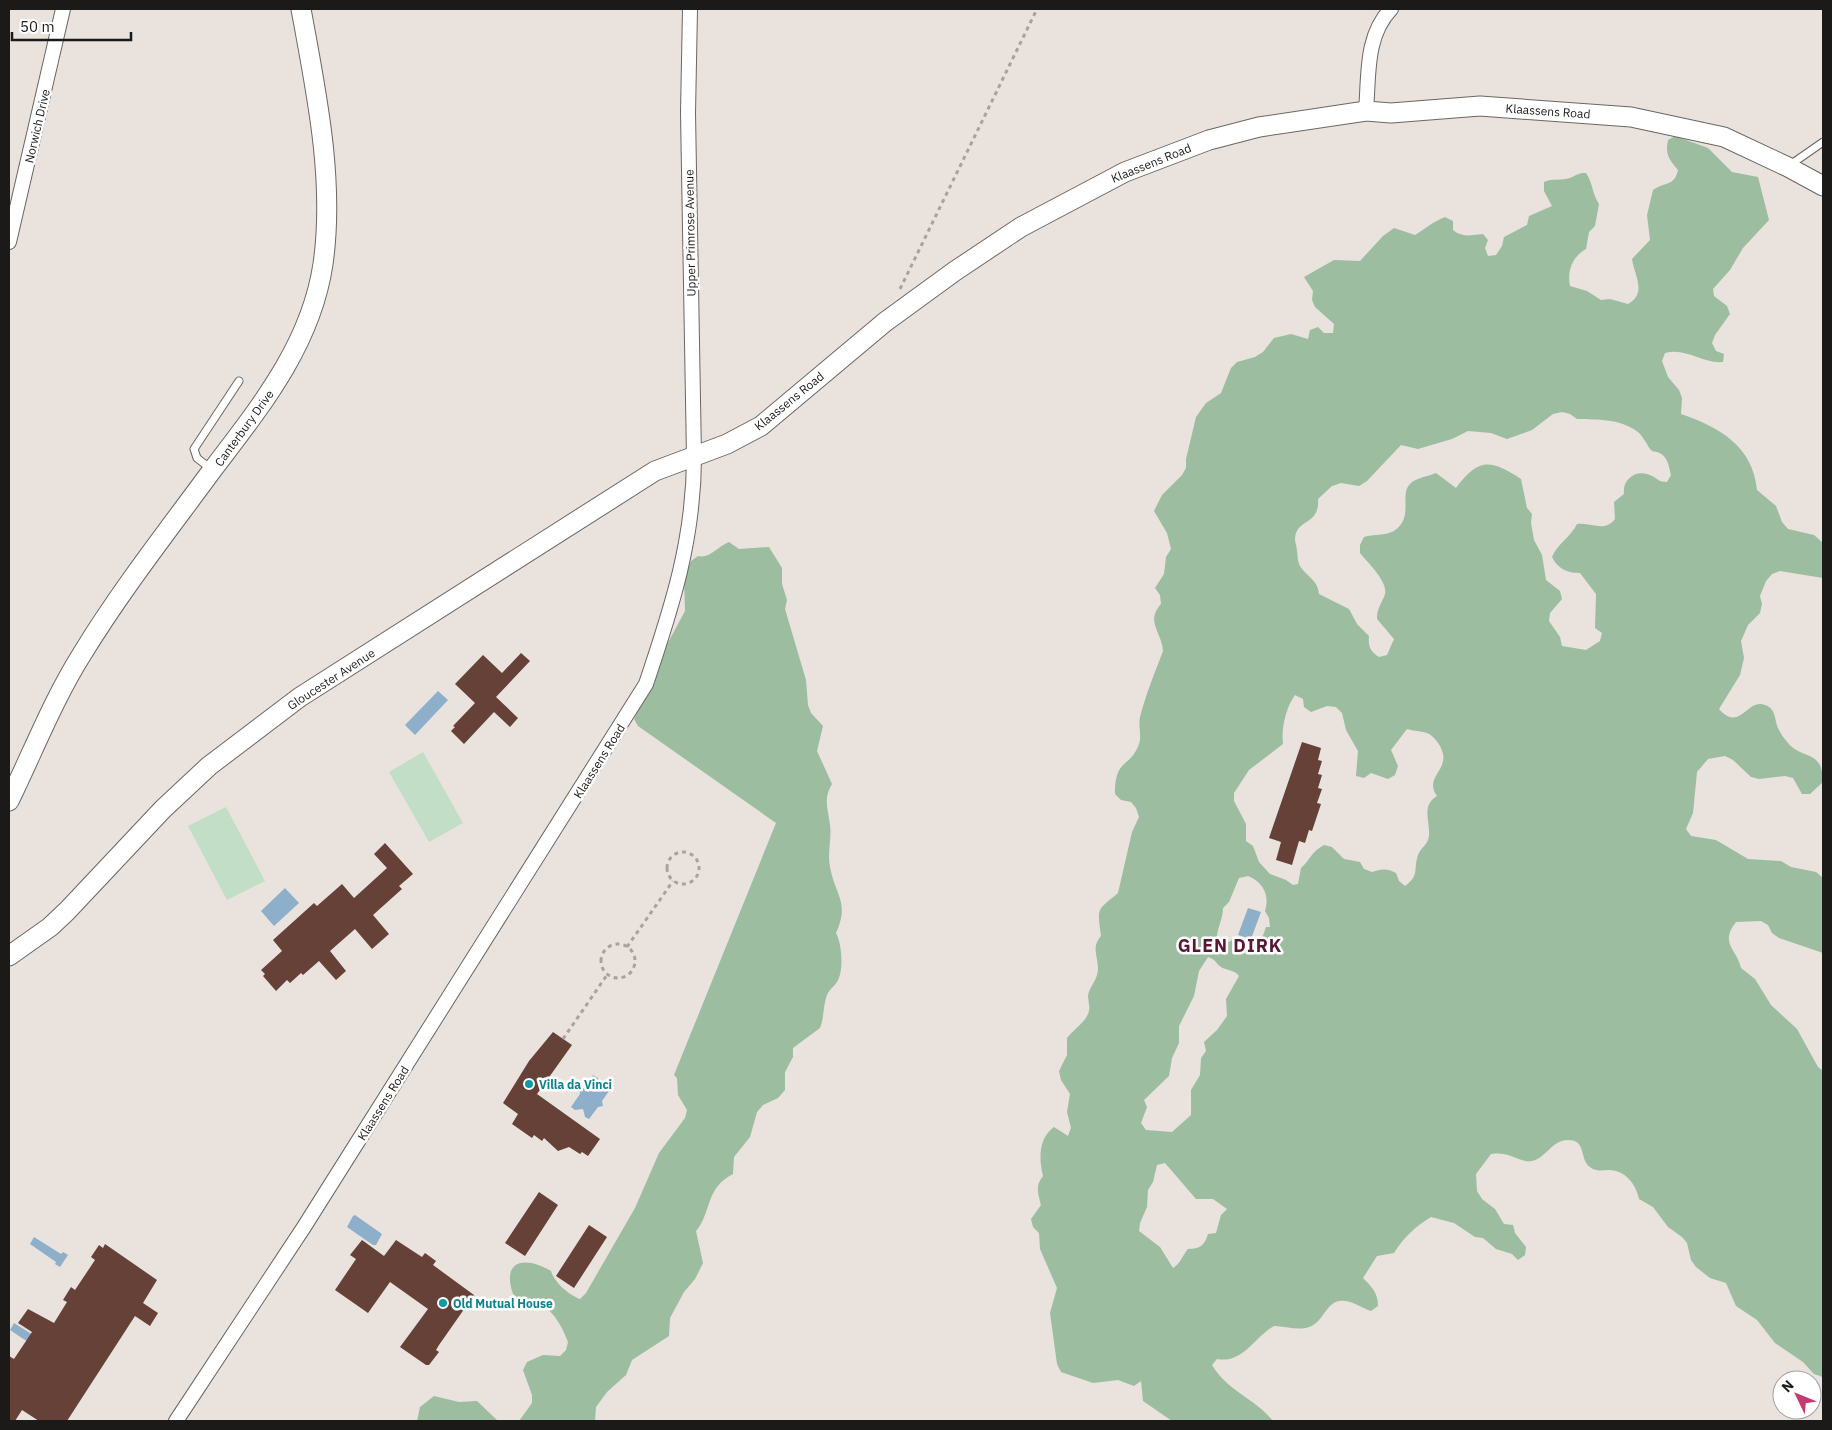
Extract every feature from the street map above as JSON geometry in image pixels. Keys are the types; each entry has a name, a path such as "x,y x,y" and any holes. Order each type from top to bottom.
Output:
{"street":[{"name":"Norwich Drive","path":"9,242 10,224 63,9"},
{"name":"Canterbury Drive","path":"9,801 59,694 82,653 213,470 263,405 295,352 307,323 323,265 326,218 324,161 313,78 301,9"},
{"name":"Upper Primrose Avenue","path":"690,9 688,113 694,457"},
{"path":"691,31 698,9"},
{"path":"1366,111 1371,49 1375,32 1382,18 1391,9"},
{"name":"Klaassens Road","path":"176,1421 304,1227 646,684 676,595 688,544 692,511 694,457 727,444 761,426 885,322 984,251 1021,227 1125,172 1226,136 1259,127 1295,124 1366,111 1391,113 1480,106 1631,117 1724,137 1788,166 1823,186"},
{"name":"Gloucester Avenue","path":"9,956 67,911 163,810 209,766 300,697 580,521 655,471 694,457"}],"lane":[{"path":"1788,166 1823,142"},
{"path":"213,470 195,455 194,449 238,381"}],"path":[{"path":"898,295 970,143 1037,9"},
{"path":"680,852 692,854 699,865 697,878 686,884 674,881 667,871 670,859 680,852"},
{"path":"627,947 674,881"},
{"path":"612,945 627,947 634,955 632,971 623,978 618,979 608,975 601,967 604,952 612,945"},
{"path":"563,1039 608,975"}],"green space":[{"path":"1675,136 1708,148 1732,172 1758,177 1769,220 1743,248 1730,270 1713,289 1714,296 1727,306 1730,314 1715,335 1712,343 1716,351 1724,354 1723,362 1708,361 1680,352 1665,353 1662,361 1668,377 1679,390 1682,398 1681,414 1708,425 1732,440 1749,461 1757,490 1776,506 1782,522 1788,529 1814,535 1823,543 1823,578 1780,571 1772,574 1766,581 1760,596 1762,604 1760,613 1748,625 1741,641 1744,658 1740,675 1719,709 1733,718 1759,704 1772,709 1777,727 1788,743 1799,752 1811,756 1820,764 1823,782 1810,794 1802,794 1793,778 1785,776 1759,779 1751,777 1733,760 1725,756 1708,759 1697,772 1693,813 1686,829 1691,836 1716,840 1748,859 1781,861 1791,867 1816,872 1823,878 1823,953 1779,938 1772,933 1768,925 1761,921 1736,922 1731,930 1729,941 1741,968 1755,979 1771,1005 1797,1029 1818,1067 1823,1071 1823,1377 1822,1370 1810,1370 1803,1362 1775,1343 1757,1320 1736,1306 1726,1283 1710,1278 1696,1267 1691,1260 1687,1243 1668,1227 1653,1207 1639,1199 1638,1193 1625,1175 1615,1171 1592,1169 1587,1164 1578,1143 1568,1140 1558,1143 1532,1161 1504,1154 1491,1154 1476,1174 1477,1191 1482,1199 1495,1209 1504,1224 1513,1225 1515,1233 1526,1247 1525,1255 1518,1260 1512,1254 1496,1249 1483,1238 1475,1237 1454,1223 1431,1217 1410,1233 1394,1253 1377,1256 1363,1278 1372,1287 1377,1297 1378,1306 1371,1311 1352,1303 1339,1301 1329,1307 1319,1320 1309,1327 1301,1329 1274,1326 1241,1354 1234,1358 1217,1359 1212,1365 1225,1382 1266,1413 1273,1421 1172,1421 1143,1401 1141,1381 1134,1386 1118,1380 1093,1383 1061,1372 1057,1364 1050,1313 1057,1288 1040,1249 1039,1233 1033,1227 1031,1219 1041,1205 1038,1186 1043,1176 1041,1163 1042,1143 1054,1127 1068,1136 1071,1128 1067,1112 1070,1094 1061,1080 1059,1071 1067,1055 1067,1038 1088,1015 1088,995 1098,973 1096,944 1101,936 1100,910 1118,893 1132,832 1139,817 1136,808 1131,802 1121,800 1115,794 1117,774 1135,752 1139,744 1140,717 1163,651 1154,622 1156,610 1161,604 1160,595 1155,588 1164,574 1166,557 1171,549 1167,533 1154,511 1162,495 1182,475 1186,468 1186,459 1196,417 1206,403 1221,393 1231,368 1237,362 1255,357 1263,352 1274,338 1291,334 1308,339 1310,330 1318,327 1324,333 1333,333 1334,324 1315,307 1312,300 1313,291 1304,277 1334,260 1360,261 1383,236 1394,228 1415,235 1445,217 1453,221 1453,230 1457,233 1468,235 1483,234 1488,240 1485,248 1488,256 1496,255 1502,246 1504,237 1527,225 1529,216 1552,206 1544,191 1544,182 1567,179 1586,173 1599,204 1595,226 1589,232 1586,249 1577,256 1570,270 1570,286 1587,291 1601,300 1610,299 1628,304 1634,300 1638,290 1632,259 1650,240 1647,215 1653,190 1672,181 1678,170 1668,156 1668,140","holes":["1562,412 1570,414 1577,419 1616,422 1631,427 1640,434 1652,451 1664,456 1668,462 1671,475 1667,482 1641,473 1632,476 1625,484 1624,494 1614,502 1615,519 1611,523 1602,526 1577,524 1554,552 1552,557 1557,565 1563,570 1580,573 1596,594 1595,628 1602,633 1600,641 1586,650 1562,646 1560,637 1549,621 1550,613 1562,599 1560,591 1546,580 1542,555 1534,540 1531,523 1532,514 1527,508 1521,479 1500,467 1485,465 1471,471 1456,488 1436,473 1413,481 1407,488 1404,519 1400,525 1390,533 1364,537 1360,545 1360,553 1382,580 1385,592 1378,610 1377,619 1394,639 1387,655 1379,657 1376,655 1370,648 1369,636 1357,624 1349,609 1319,594 1317,585 1299,564 1295,540 1296,532 1315,514 1318,508 1318,499 1332,486 1341,483 1359,486 1367,481 1401,445 1418,449 1452,439 1468,431 1491,433 1507,439 1532,430 1553,414","1295,695 1303,699 1304,707 1311,712 1327,706 1336,707 1342,713 1346,730 1358,751 1356,776 1364,778 1371,773 1388,779 1395,775 1398,766 1391,750 1407,729 1427,733 1438,743 1443,752 1443,759 1442,766 1433,783 1433,789 1437,796 1429,804 1427,814 1429,838 1418,855 1413,879 1405,886 1399,881 1396,873 1393,871 1381,870 1372,872 1364,869 1360,862 1344,859 1332,847 1324,845 1301,868 1298,884 1293,885 1270,874 1259,862 1253,846 1246,841 1246,824 1234,801 1234,793 1249,770 1283,744 1285,718","1248,876 1258,882 1266,894 1265,911 1269,918 1270,927 1266,927 1260,944 1243,941 1236,937 1223,946 1217,941 1223,908 1229,902 1239,878","1208,957 1221,967 1235,972 1239,976 1226,999 1227,1016 1217,1030 1204,1042 1206,1051 1201,1058 1200,1075 1191,1090 1191,1115 1172,1132 1146,1130 1141,1123 1147,1107 1144,1100 1169,1076 1172,1058 1179,1043 1179,1026 1194,996 1199,971","1165,1163 1196,1199 1213,1199 1227,1209 1221,1215 1216,1233 1208,1234 1204,1244 1199,1247 1188,1249 1180,1262 1173,1268 1160,1247 1139,1231 1140,1223 1147,1207 1148,1190 1153,1182 1157,1165"]},
{"path":"729,542 739,549 769,547 782,568 782,584 787,600 785,609 806,680 808,705 811,713 823,726 817,751 832,784 827,799 830,830 829,862 842,906 842,914 836,933 841,951 841,972 837,982 827,995 820,1028 793,1048 793,1057 785,1072 785,1090 778,1098 763,1105 757,1112 750,1137 734,1157 733,1174 724,1180 713,1193 705,1216 696,1231 703,1263 670,1318 669,1336 632,1360 626,1375 607,1392 596,1407 595,1421 519,1421 532,1403 532,1395 523,1370 527,1362 543,1355 560,1356 566,1350 568,1342 561,1326 551,1312 542,1306 525,1301 513,1294 510,1274 513,1267 525,1262 542,1266 551,1271 559,1284 576,1297 580,1299 586,1293 635,1208 659,1153 685,1118 687,1110 678,1095 677,1078 674,1075 776,823 638,726 634,719 649,689 663,652 685,611 684,577 691,561 698,556 710,554"},
{"path":"423,752 463,823 429,842 389,772"},
{"path":"226,807 265,881 227,900 188,826"},
{"path":"434,1396 459,1402 477,1401 498,1421 417,1421 420,1407"}],"water":[{"path":"438,691 448,700 415,735 405,725"},
{"path":"285,888 299,903 274,926 261,911"},
{"path":"1248,908 1261,912 1251,939 1238,935"},
{"path":"593,1075 598,1078 599,1086 607,1085 611,1088 602,1101 603,1106 598,1107 589,1119 585,1117 583,1109 575,1110 571,1107 580,1094 579,1089 585,1088"},
{"path":"355,1215 382,1234 376,1245 373,1245 347,1227"},
{"path":"34,1237 61,1254 63,1252 68,1255 60,1267 55,1264 56,1262 30,1244"},
{"path":"14,1323 38,1338 34,1346 10,1330"}],"building":[{"path":"521,653 530,661 496,697 518,718 510,727 494,712 464,744 451,731 455,727 453,726 475,703 455,684 483,655 502,673"},
{"path":"1302,742 1321,748 1318,760 1322,761 1318,774 1322,775 1318,788 1322,789 1317,803 1321,804 1312,831 1309,830 1305,843 1299,841 1292,865 1276,860 1281,842 1269,838"},
{"path":"385,843 413,874 399,886 402,889 373,915 389,934 372,949 355,929 330,951 346,971 336,980 319,961 290,983 287,980 276,991 263,976 265,974 261,970 282,951 273,940 314,903 317,906 342,884 354,898 387,868 374,854"},
{"name":"Villa da Vinci","path":"553,1032 572,1045 537,1094 600,1139 588,1156 582,1152 580,1154 569,1147 558,1151 544,1138 542,1141 534,1135 532,1138 512,1124 518,1114 503,1103 529,1061"},
{"path":"539,1192 558,1205 525,1256 505,1243"},
{"path":"589,1225 607,1237 574,1288 556,1276"},
{"name":"Old Mutual House","path":"362,1240 384,1256 396,1240 422,1257 425,1253 436,1261 433,1265 474,1295 439,1345 436,1350 439,1352 429,1365 426,1365 400,1347 428,1309 390,1282 368,1313 335,1290 356,1259 350,1255"},
{"path":"105,1244 157,1280 143,1303 158,1313 150,1326 135,1316 67,1421 39,1421 22,1410 15,1421 9,1421 9,1356 14,1359 32,1332 18,1323 28,1309 54,1323 67,1302 63,1300 71,1287 75,1290 95,1260 91,1257 99,1245 103,1248"}],"place":[{"name":"Villa da Vinci","path":"529,1084"},
{"name":"Old Mutual House","path":"443,1303"}],"district":[{"name":"GLEN DIRK","path":"1230,945"}]}
